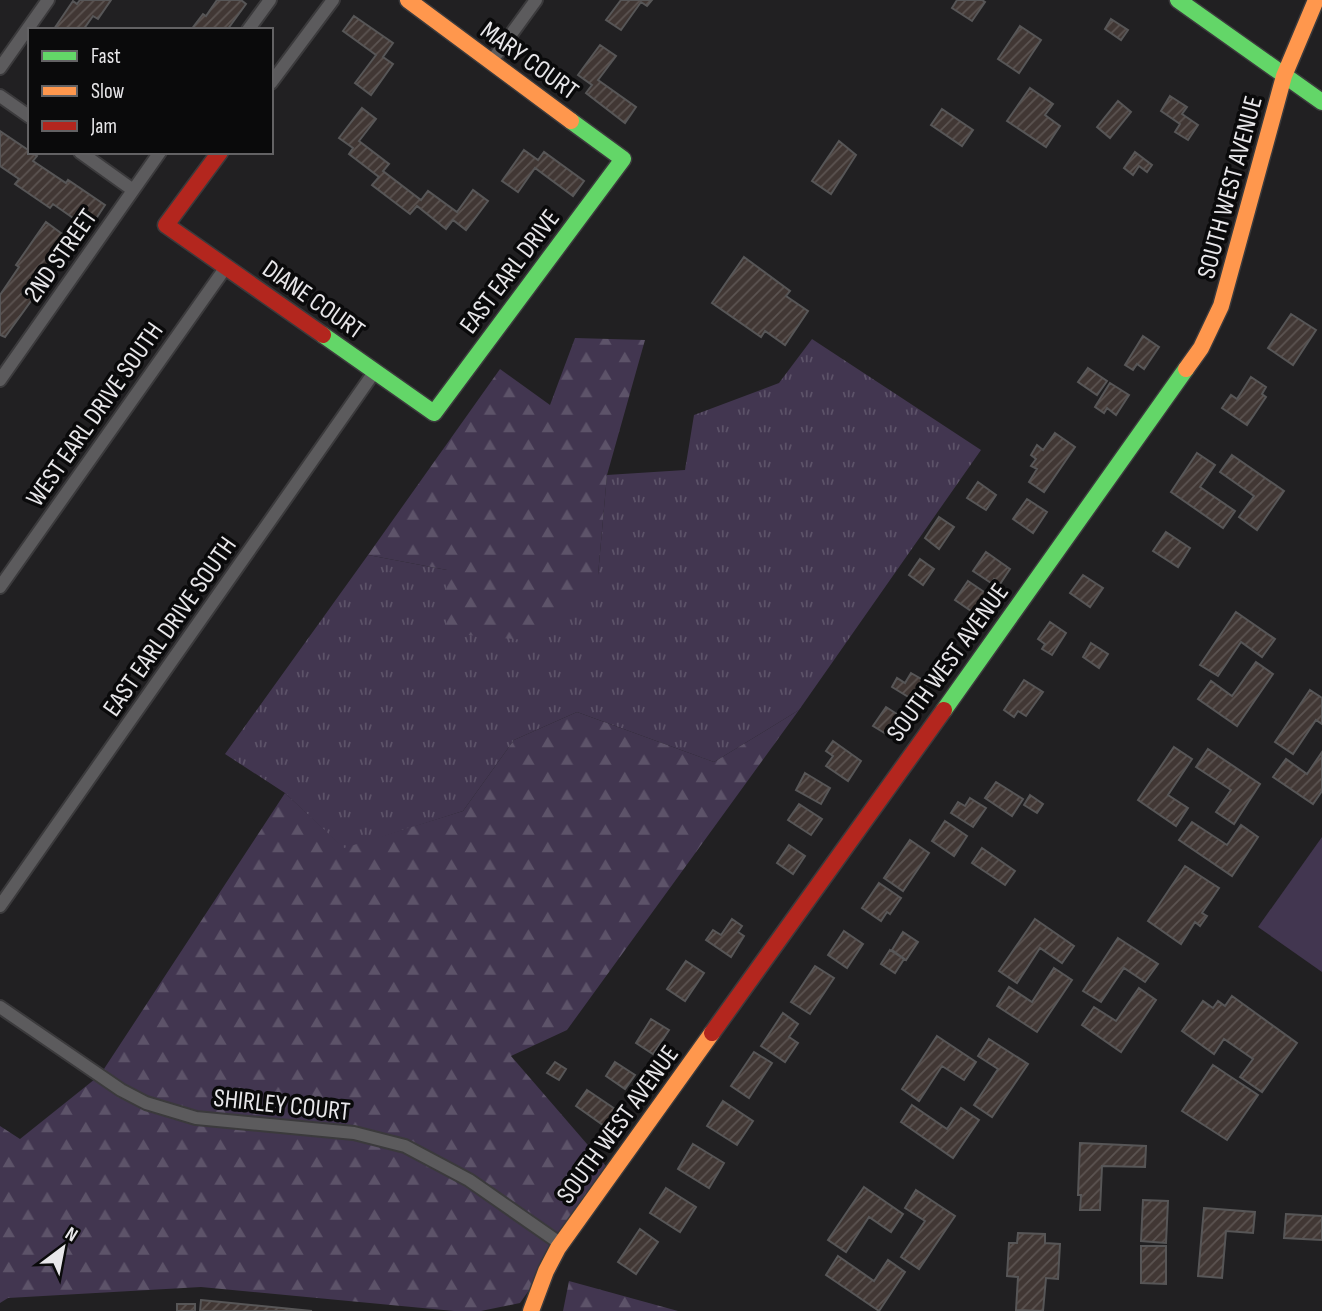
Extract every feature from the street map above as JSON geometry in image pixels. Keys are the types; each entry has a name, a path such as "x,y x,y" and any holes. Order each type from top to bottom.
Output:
{"street":[{"path":"28,28 48,0"},
{"path":"249,28 270,0"},
{"path":"273,80 333,0"},
{"name":"MARY COURT","path":"408,0 624,159"},
{"path":"491,62 536,0"},
{"path":"1178,0 1322,102"},
{"name":"SOUTH WEST AVENUE","path":"531,1311 546,1271 561,1244 1201,348 1227,289 1284,76 1316,0"},
{"path":"0,68 28,28"},
{"path":"0,96 28,116"},
{"path":"83,154 133,190"},
{"name":"2ND STREET","path":"0,380 159,154"},
{"name":"DIANE COURT","path":"219,154 166,225 434,413"},
{"name":"EAST EARL DRIVE","path":"434,413 624,159"},
{"name":"WEST EARL DRIVE SOUTH","path":"0,587 226,267"},
{"name":"EAST EARL DRIVE SOUTH","path":"0,906 375,371"},
{"name":"SHIRLEY COURT","path":"0,1007 121,1090 146,1103 196,1118 354,1133 405,1146 469,1180 561,1244"}],"green space":[{"path":"575,338 645,340 607,475 598,575 536,641 446,633 447,570 368,555 500,369 550,405"},
{"path":"812,339 981,450 799,710 714,762 577,712 514,740 463,811 344,849 285,793 225,754 368,555 447,570 598,575 607,475 685,470 694,415 779,383"},
{"path":"799,710 567,1030 511,1056 612,1173 520,1303 481,1311 454,1311 201,1287 8,1298 0,1303 0,1126 20,1139 100,1075 285,793 344,848 463,811 514,740 577,712 714,762"},
{"path":"1322,837 1322,972 1258,927"},
{"path":"569,1281 678,1311 563,1311"}],"building":[{"path":"80,0 111,0 98,19 93,16 84,28 55,28 73,1 77,4"},
{"path":"217,0 241,0 246,4 228,28 192,28 203,14 206,16"},
{"path":"621,0 652,0 647,6 641,2 621,30 606,20"},
{"path":"957,0 985,2 972,21 952,8"},
{"path":"354,16 393,43 383,57 393,64 371,95 355,83 376,55 343,31"},
{"path":"1111,19 1128,30 1121,40 1105,29"},
{"path":"1020,26 1041,40 1019,73 998,59"},
{"path":"600,45 616,56 598,80 636,107 625,123 586,93 592,85 578,75"},
{"path":"1030,88 1053,104 1045,115 1060,126 1046,147 1007,121"},
{"path":"1170,96 1187,107 1182,114 1198,125 1188,140 1175,132 1180,124 1161,111"},
{"path":"1118,101 1131,112 1110,138 1097,127"},
{"path":"362,108 376,119 359,141 389,164 383,171 421,200 428,191 457,212 473,190 488,201 466,230 453,220 446,229 417,206 410,214 372,185 379,177 349,154 353,148 339,138"},
{"path":"942,109 973,130 962,146 931,125"},
{"path":"0,131 28,150 28,154 37,156 33,161 105,205 89,229 53,204 50,208 15,184 19,179 0,166"},
{"path":"839,141 856,155 831,194 812,181"},
{"path":"524,150 538,160 544,152 584,181 573,196 535,168 518,192 502,181"},
{"path":"1135,152 1152,165 1147,172 1139,166 1133,175 1124,168"},
{"path":"46,222 69,239 40,280 44,283 5,337 0,335 0,295 19,267 16,265"},
{"path":"744,257 790,291 786,296 808,311 785,345 765,331 761,337 712,303"},
{"path":"1291,314 1316,330 1293,365 1268,348"},
{"path":"1143,336 1159,347 1144,369 1137,364 1133,370 1125,365"},
{"path":"1088,368 1107,381 1097,395 1078,382"},
{"path":"1251,377 1266,387 1262,394 1266,397 1247,425 1222,408 1231,395 1237,399"},
{"path":"1110,383 1129,395 1116,415 1107,408 1104,413 1095,407"},
{"path":"1055,433 1075,447 1044,492 1029,482 1037,469 1031,466 1036,459 1031,455 1037,445 1043,450"},
{"path":"1197,453 1215,465 1200,487 1235,511 1223,528 1171,492"},
{"path":"1232,455 1284,491 1257,530 1239,517 1254,496 1220,472"},
{"path":"978,482 996,495 986,510 967,498"},
{"path":"1027,499 1047,512 1033,533 1013,519"},
{"path":"939,517 954,527 939,549 925,538"},
{"path":"1166,532 1190,548 1178,567 1153,551"},
{"path":"986,552 1010,569 1000,584 994,579 991,583 973,571"},
{"path":"920,559 934,569 923,585 909,575"},
{"path":"1083,575 1103,588 1090,607 1070,593"},
{"path":"968,581 993,598 980,617 955,600"},
{"path":"1236,612 1275,639 1262,657 1241,642 1218,676 1200,665"},
{"path":"1050,622 1066,633 1052,655 1042,649 1045,644 1038,639"},
{"path":"1091,643 1108,654 1099,668 1083,657"},
{"path":"1256,662 1273,674 1237,726 1198,699 1211,681 1232,696"},
{"path":"911,673 928,683 924,691 927,692 920,704 892,687 897,678 905,683"},
{"path":"1024,680 1043,692 1026,716 1018,711 1014,717 1004,710"},
{"path":"1310,690 1322,698 1322,724 1316,720 1293,754 1275,742"},
{"path":"886,707 903,718 891,737 873,726"},
{"path":"833,741 861,761 848,781 826,766 833,756 826,751"},
{"path":"1174,747 1192,759 1168,795 1188,808 1176,826 1138,800"},
{"path":"1208,749 1260,784 1234,824 1216,812 1231,790 1196,767"},
{"path":"1322,752 1322,791 1313,804 1273,777 1286,759 1307,774"},
{"path":"805,773 830,788 821,804 796,790"},
{"path":"996,782 1023,799 1012,816 985,798"},
{"path":"1030,795 1043,804 1037,813 1024,805"},
{"path":"970,798 986,808 973,827 951,813 958,802 965,806"},
{"path":"799,804 822,819 811,835 788,820"},
{"path":"945,821 967,836 954,856 932,841"},
{"path":"1192,822 1227,845 1241,825 1258,837 1232,876 1179,840"},
{"path":"910,840 929,853 903,891 884,878"},
{"path":"789,845 805,856 793,874 777,863"},
{"path":"982,848 1015,871 1005,885 972,863"},
{"path":"1185,866 1219,888 1202,913 1207,916 1200,926 1195,922 1181,944 1148,921"},
{"path":"879,883 901,898 890,914 887,912 881,921 862,908"},
{"path":"732,919 742,926 738,932 744,936 731,957 706,940 713,930 721,935"},
{"path":"1035,919 1074,946 1062,963 1040,948 1017,983 999,971"},
{"path":"844,931 863,944 847,968 828,955"},
{"path":"903,932 918,942 906,960 892,950"},
{"path":"1118,938 1158,964 1145,982 1124,968 1101,1002 1083,991"},
{"path":"890,950 904,959 895,973 881,964"},
{"path":"686,961 704,973 685,1001 667,989"},
{"path":"815,966 834,978 810,1014 791,1002"},
{"path":"1054,968 1072,980 1037,1032 997,1006 1009,987 1032,1002"},
{"path":"1139,988 1156,1000 1121,1052 1082,1025 1094,1007 1116,1021"},
{"path":"1232,996 1297,1043 1262,1092 1240,1077 1253,1059 1224,1039 1214,1054 1182,1031 1203,1001 1213,1008 1218,1001 1225,1006"},
{"path":"783,1013 798,1024 789,1037 798,1043 785,1062 761,1046"},
{"path":"651,1019 669,1030 653,1054 636,1043"},
{"path":"937,1036 976,1062 964,1080 942,1066 919,1101 902,1089"},
{"path":"989,1039 1028,1064 992,1117 974,1105 998,1069 978,1056"},
{"path":"754,1052 772,1063 749,1098 731,1086"},
{"path":"555,1062 566,1069 559,1080 547,1073"},
{"path":"615,1062 635,1075 625,1089 606,1076"},
{"path":"1213,1065 1258,1095 1227,1140 1182,1111"},
{"path":"587,1090 621,1113 610,1130 576,1106"},
{"path":"723,1101 753,1121 737,1145 707,1126"},
{"path":"912,1105 947,1129 961,1108 979,1120 953,1158 901,1122"},
{"path":"1080,1143 1146,1146 1145,1167 1102,1166 1100,1210 1080,1210"},
{"path":"693,1144 724,1163 709,1188 678,1169"},
{"path":"864,1187 903,1214 891,1232 869,1217 846,1252 828,1240"},
{"path":"666,1188 696,1207 680,1232 650,1213"},
{"path":"916,1190 955,1216 919,1269 901,1257 925,1221 905,1208"},
{"path":"1143,1200 1168,1201 1166,1243 1141,1241"},
{"path":"1204,1208 1255,1212 1253,1233 1226,1231 1222,1278 1198,1276"},
{"path":"1286,1214 1322,1216 1322,1240 1284,1238"},
{"path":"640,1229 658,1242 636,1274 618,1262"},
{"path":"1018,1233 1045,1234 1045,1243 1060,1244 1058,1279 1046,1278 1043,1311 1016,1310 1018,1277 1007,1276 1009,1243 1017,1243"},
{"path":"1141,1246 1166,1246 1166,1284 1141,1283"},
{"path":"838,1256 874,1281 888,1260 905,1272 879,1311 826,1275"},
{"path":"201,1300 312,1311 200,1311"},
{"path":"177,1304 195,1304 195,1311 177,1311"}],"traffic: fast":[{"path":"1178,0 1322,102"},
{"path":"323,335 434,413 623,159 571,121"},
{"path":"944,710 1186,369"}],"traffic: slow":[{"path":"408,0 571,121"},
{"path":"1186,369 1201,348 1221,306 1284,76 1316,0"},
{"path":"531,1311 558,1248 712,1033"}],"traffic: jam":[{"path":"219,154 166,225 323,335"},
{"path":"712,1033 944,710"}]}
